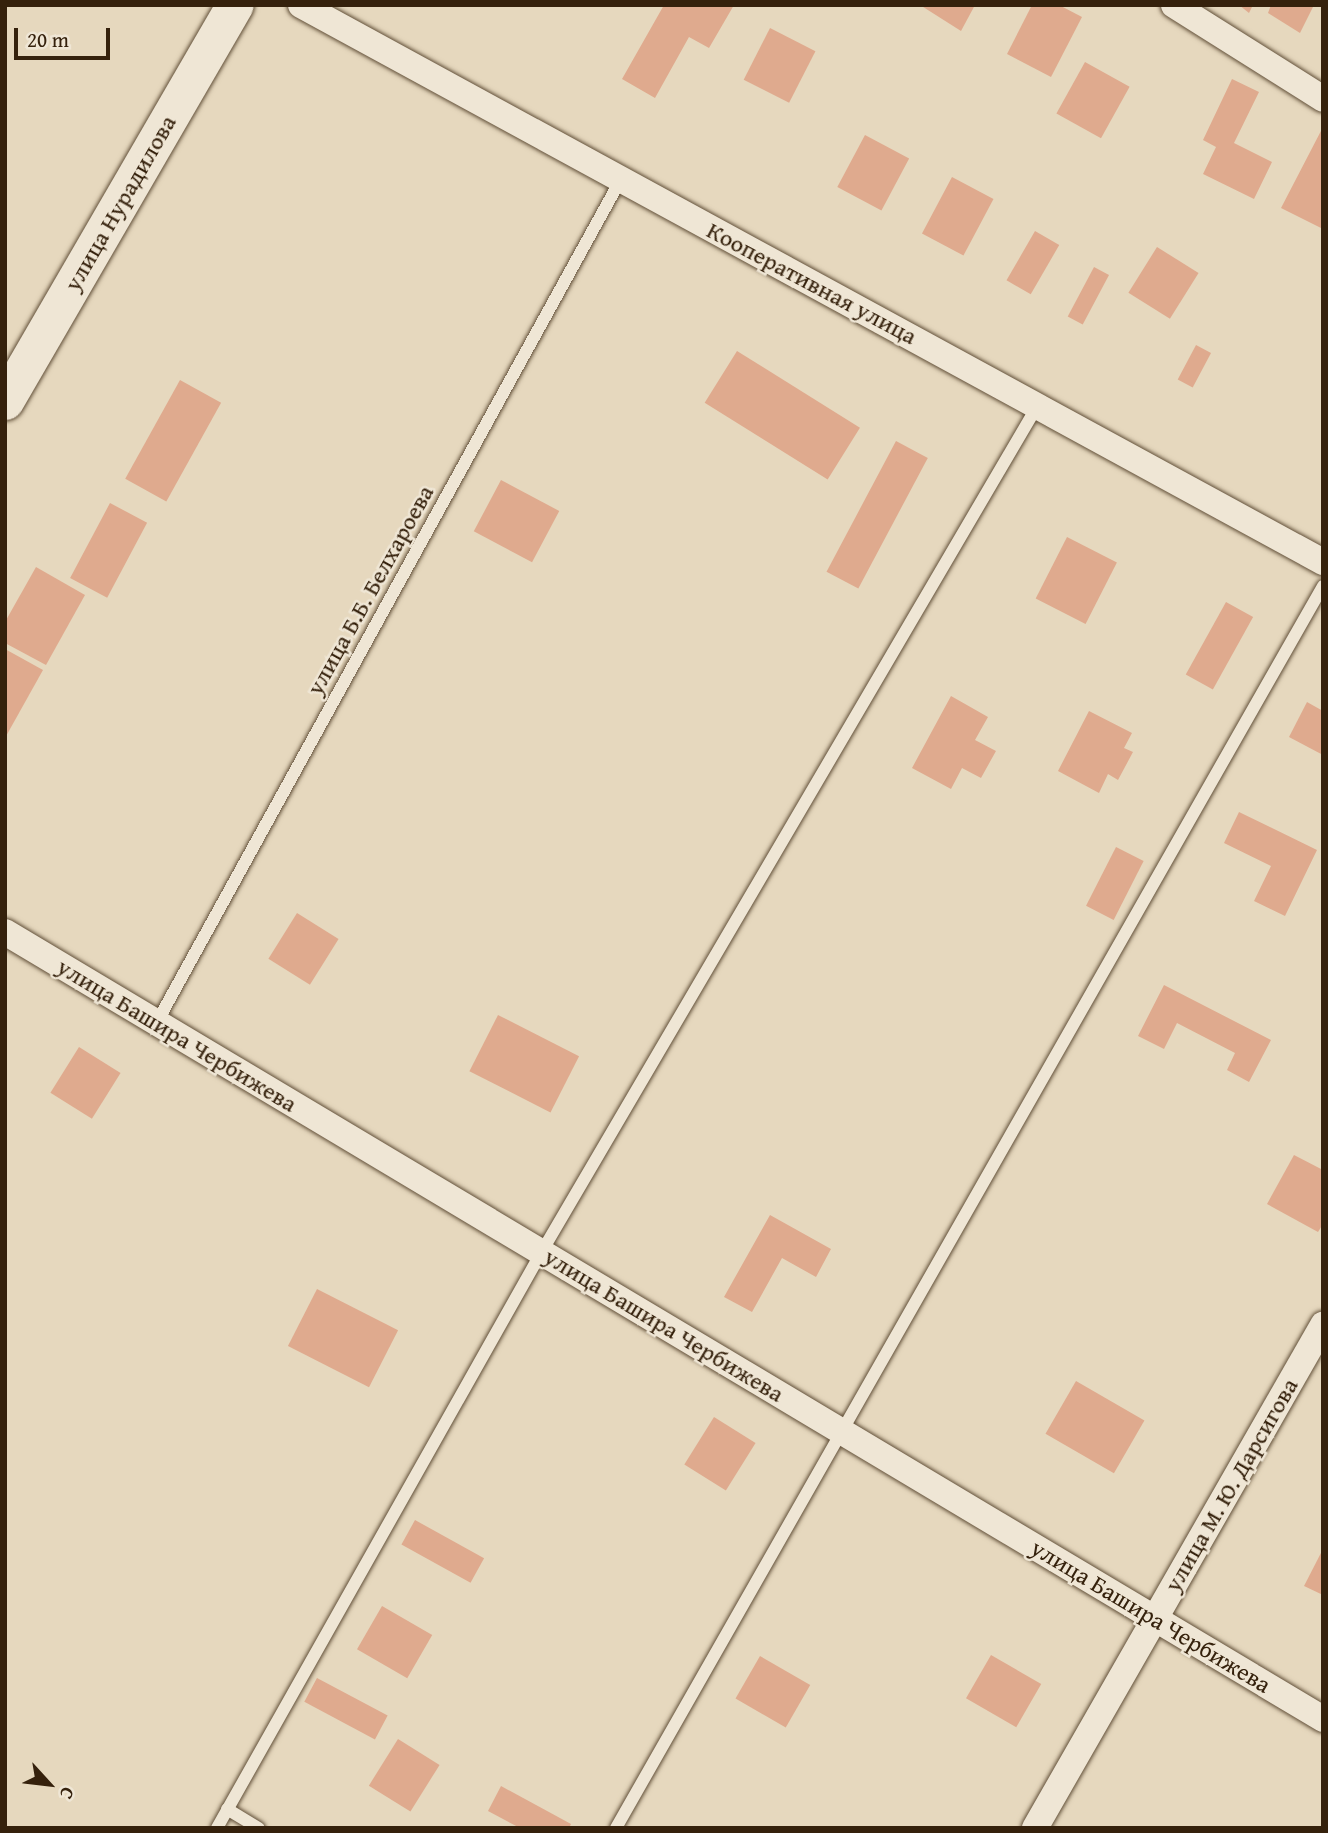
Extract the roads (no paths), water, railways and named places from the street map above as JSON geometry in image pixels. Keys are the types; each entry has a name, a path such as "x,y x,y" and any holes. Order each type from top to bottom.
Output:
{"street":[{"name":"улица Нурадилова","path":"5,401 235,5"},
{"name":"Кооперативная улица","path":"300,5 1323,562"},
{"path":"1174,5 1323,99"},
{"name":"улица Башира Чербижева","path":"5,932 1323,1719"},
{"name":"улица М. Ю. Дарсигова","path":"1035,1828 1323,1325"}],"lane":[{"name":"улица Б.Б. Белхароева","path":"157,1022 621,179"},
{"path":"217,1828 541,1253 1038,405"},
{"path":"616,1828 1323,586"},
{"path":"228,1809 259,1828"}]}
